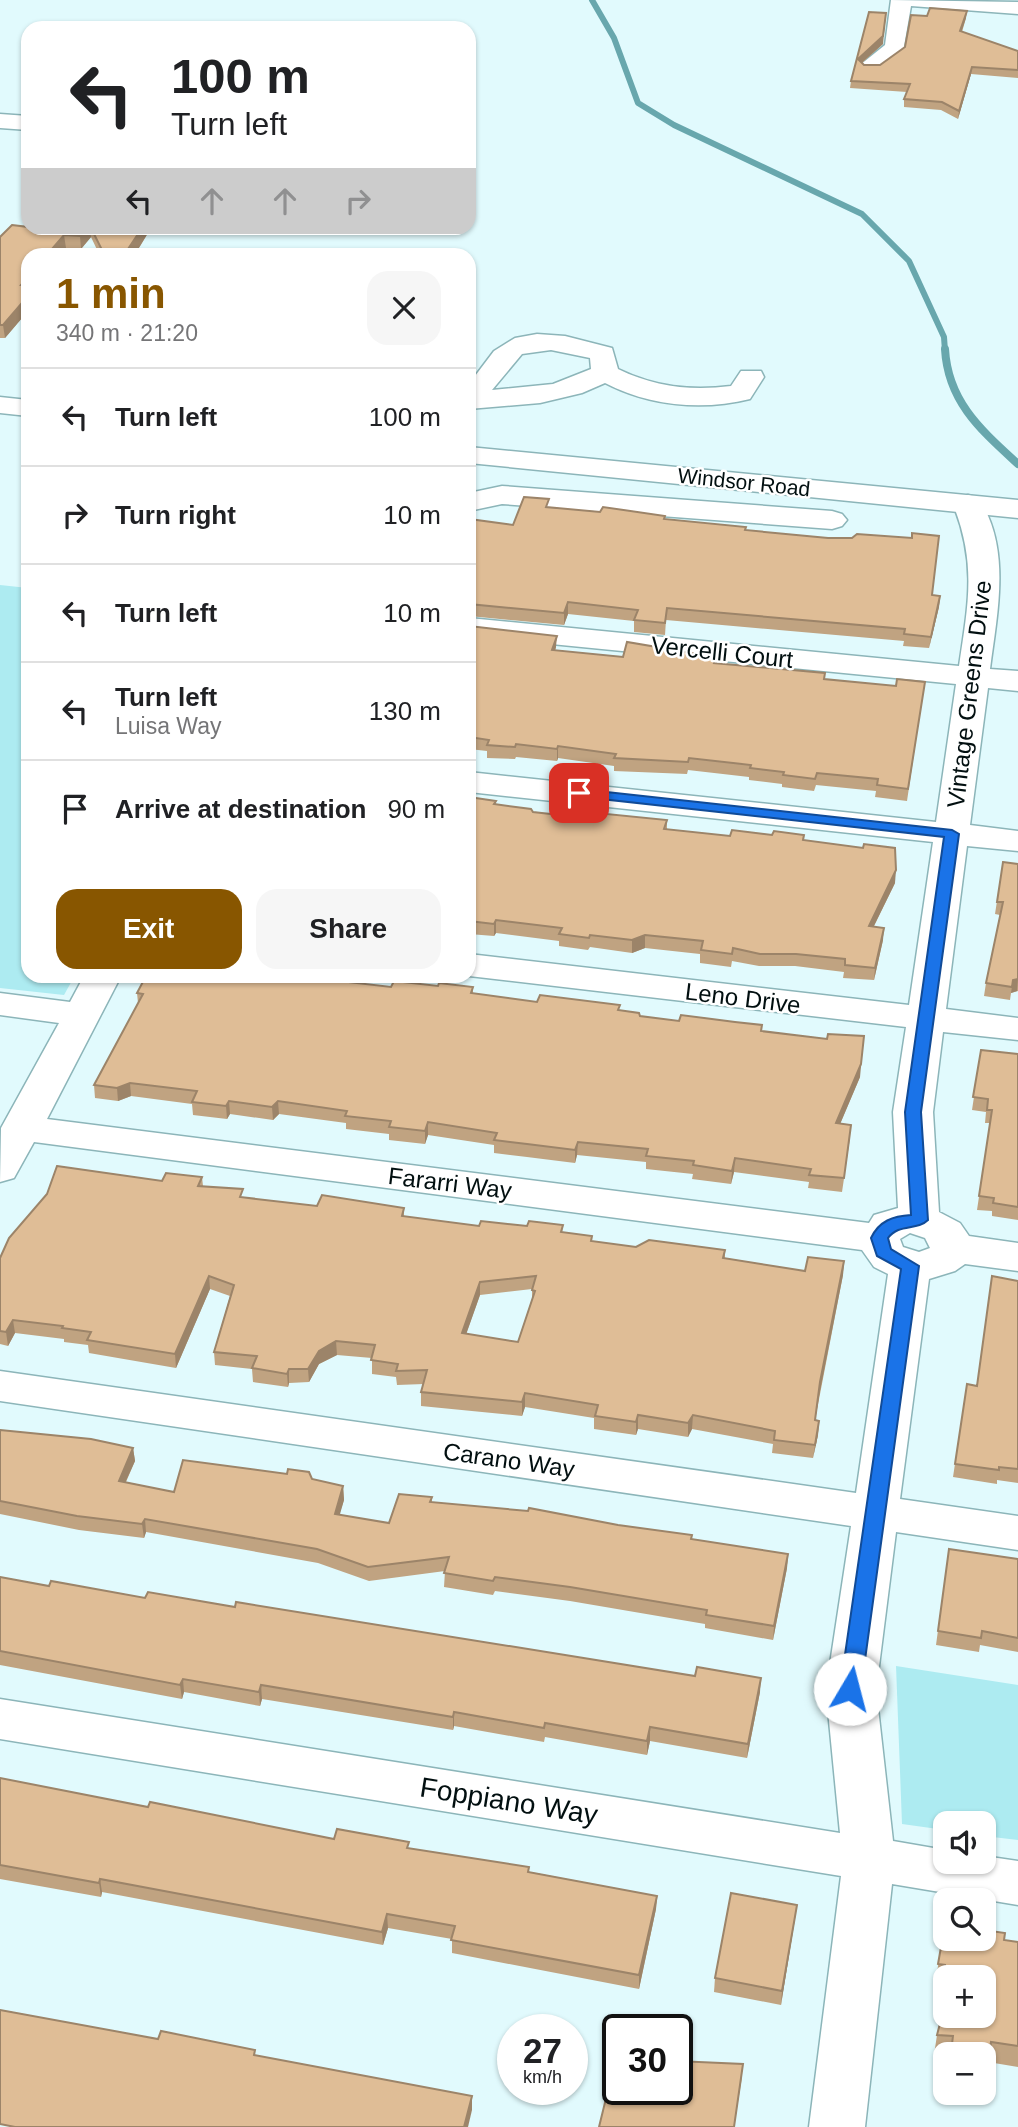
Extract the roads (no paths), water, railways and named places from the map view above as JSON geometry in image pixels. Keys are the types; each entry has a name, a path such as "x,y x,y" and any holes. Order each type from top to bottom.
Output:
{"street":[{"path":"871,65 895,47 901,0"},
{"path":"909,0 1018,8"},
{"path":"0,121 21,122"},
{"path":"476,392 503,356 514,347 541,342 574,343 603,354 605,373"},
{"path":"605,373 632,388 699,400 740,393 751,377"},
{"path":"476,400 518,398 576,388 605,373"},
{"path":"0,405 21,407"},
{"name":"Windsor Road","path":"476,456 1018,509"},
{"name":"Windsor Road","path":"476,501 502,495 832,520"},
{"name":"Vintage Greens Drive","path":"914,1251 947,1233 919,1220 913,1112 986,584 977,526 968,504"},
{"name":"Vercelli Court","path":"476,628 1018,681"},
{"path":"476,783 1018,841"},
{"name":"Leno Drive","path":"476,966 1018,1029"},
{"path":"0,1169 99,983"},
{"path":"0,1004 83,1015"},
{"name":"Fararri Way","path":"21,1128 914,1251 1018,1257"},
{"path":"837,2127 869,1859 850,1689 914,1251"},
{"name":"Carano Way","path":"0,1386 1018,1534"},
{"name":"Foppiano Way","path":"0,1718 1018,1883"}],"waterway":[{"path":"592,0 614,38 638,103 674,125 862,214 909,261 944,337 945,351"},
{"path":"945,349 947,368 960,400 979,427 1018,464"}]}
